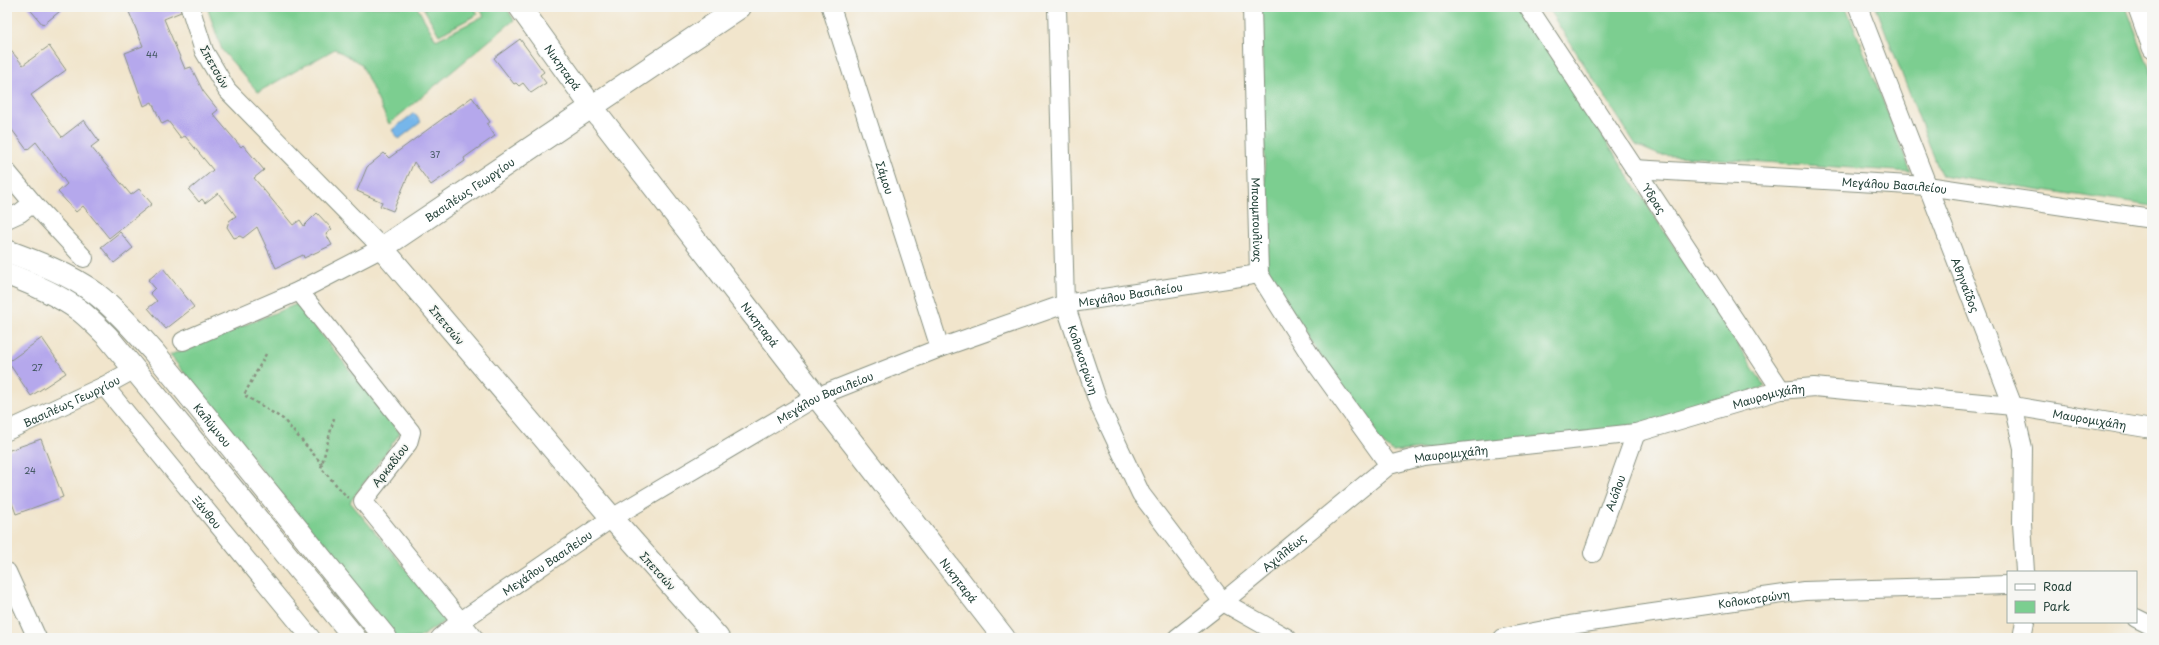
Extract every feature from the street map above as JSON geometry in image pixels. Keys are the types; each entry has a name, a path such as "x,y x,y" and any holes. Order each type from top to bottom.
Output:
{"street":[{"name":"Σπετσών","path":"190,7 204,51 227,90 382,248 612,518 718,638"},
{"name":"Νικηταρά","path":"520,7 592,106 1004,638"},
{"name":"Βασιλέως Γεωργίου","path":"182,341 299,291 382,248 740,7"},
{"name":"Σάμου","path":"831,7 940,348"},
{"name":"Κολοκοτρώνη","path":"1057,7 1065,304 1099,405 1142,494 1223,602 1287,638"},
{"name":"Μπουμπουλίνας","path":"1252,7 1259,274 1312,358 1389,465"},
{"name":"Ύδρας","path":"1528,7 1781,390"},
{"name":"Αθηναΐδος","path":"1858,7 2013,406 2023,448 2022,523 2025,571"},
{"path":"2143,16 2152,49"},
{"name":"Μεγάλου Βασιλείου","path":"1634,169 1927,186 2152,220"},
{"path":"7,172 33,203 84,258"},
{"path":"7,219 20,213 33,203"},
{"name":"Καλύμνου","path":"7,251 71,278 96,294 123,318 153,351 386,638"},
{"path":"7,274 24,280 80,311 107,336 355,638"},
{"name":"Μεγάλου Βασιλείου","path":"440,638 461,621 612,518 816,396 940,348 1065,304 1259,274"},
{"name":"Αρκαδίου","path":"299,291 411,432 408,444 363,501 370,509"},
{"name":"Βασιλέως Γεωργίου","path":"7,431 104,386 135,369"},
{"name":"Ξάνθου","path":"104,386 311,638"},
{"name":"Μαυρομιχάλη","path":"1389,465 1423,456 1636,433 1781,390 1814,387 2013,406 2152,429"},
{"name":"Αιόλου","path":"1593,553 1636,433"},
{"name":"Αχιλλέως","path":"1177,638 1389,465"},
{"path":"370,509 474,638"},
{"path":"7,572 37,638"},
{"name":"Κολοκοτρώνη","path":"1503,638 1567,631 1804,591 2007,585"},
{"path":"2137,618 2152,626"},
{"path":"2022,638 2025,623"}],"path":[{"path":"266,354 244,395 283,419 322,464"},
{"path":"334,418 321,468 345,497 370,509"}],"green space":[{"path":"213,7 417,7 436,40 484,16 479,7 506,7 514,20 389,124 361,64 335,49 258,92 222,50 208,10"},
{"path":"423,7 474,7 478,14 439,35"},
{"path":"1261,7 1519,7 1765,387 1636,428 1393,452 1373,436 1267,273"},
{"path":"1547,7 1846,7 1911,172 1659,155 1636,145"},
{"path":"1876,7 2126,7 2152,75 2152,206 1941,175"},
{"path":"297,304 400,433 350,502 448,619 419,638 396,638 170,355"}],"water":[{"path":"414,113 421,122 399,139 392,130"}],"building":[{"path":"28,7 65,7 43,25"},
{"path":"127,7 180,7 181,12 164,19 185,69 191,67 203,91 218,110 213,114 241,147 243,145 264,170 254,178 293,225 300,220 304,226 317,213 332,229 326,234 332,245 304,258 303,255 276,268 257,227 243,238 240,236 234,238 227,227 229,221 236,216 218,193 205,203 202,199 199,202 189,190 213,170 185,136 181,138 168,121 162,124 152,102 144,106 125,53 143,46"},
{"path":"520,39 544,72 540,75 546,83 531,93 523,83 519,86 516,83 514,84 494,58"},
{"path":"7,46 23,65 49,46 66,70 31,95 62,137 84,120 99,141 91,147 131,195 139,189 152,204 109,238 83,206 76,212 58,192 67,184 36,142 27,150 7,123"},
{"path":"472,97 490,122 487,124 495,136 464,158 465,161 431,185 414,162 393,211 380,206 382,202 357,191 367,167 384,153 389,158"},
{"path":"120,232 133,248 114,263 101,247"},
{"path":"163,268 194,307 166,329 148,308 157,301 150,293 155,288 148,280"},
{"path":"42,338 66,373 31,396 8,362"},
{"path":"41,439 63,497 16,514 7,489 7,451"}]}
